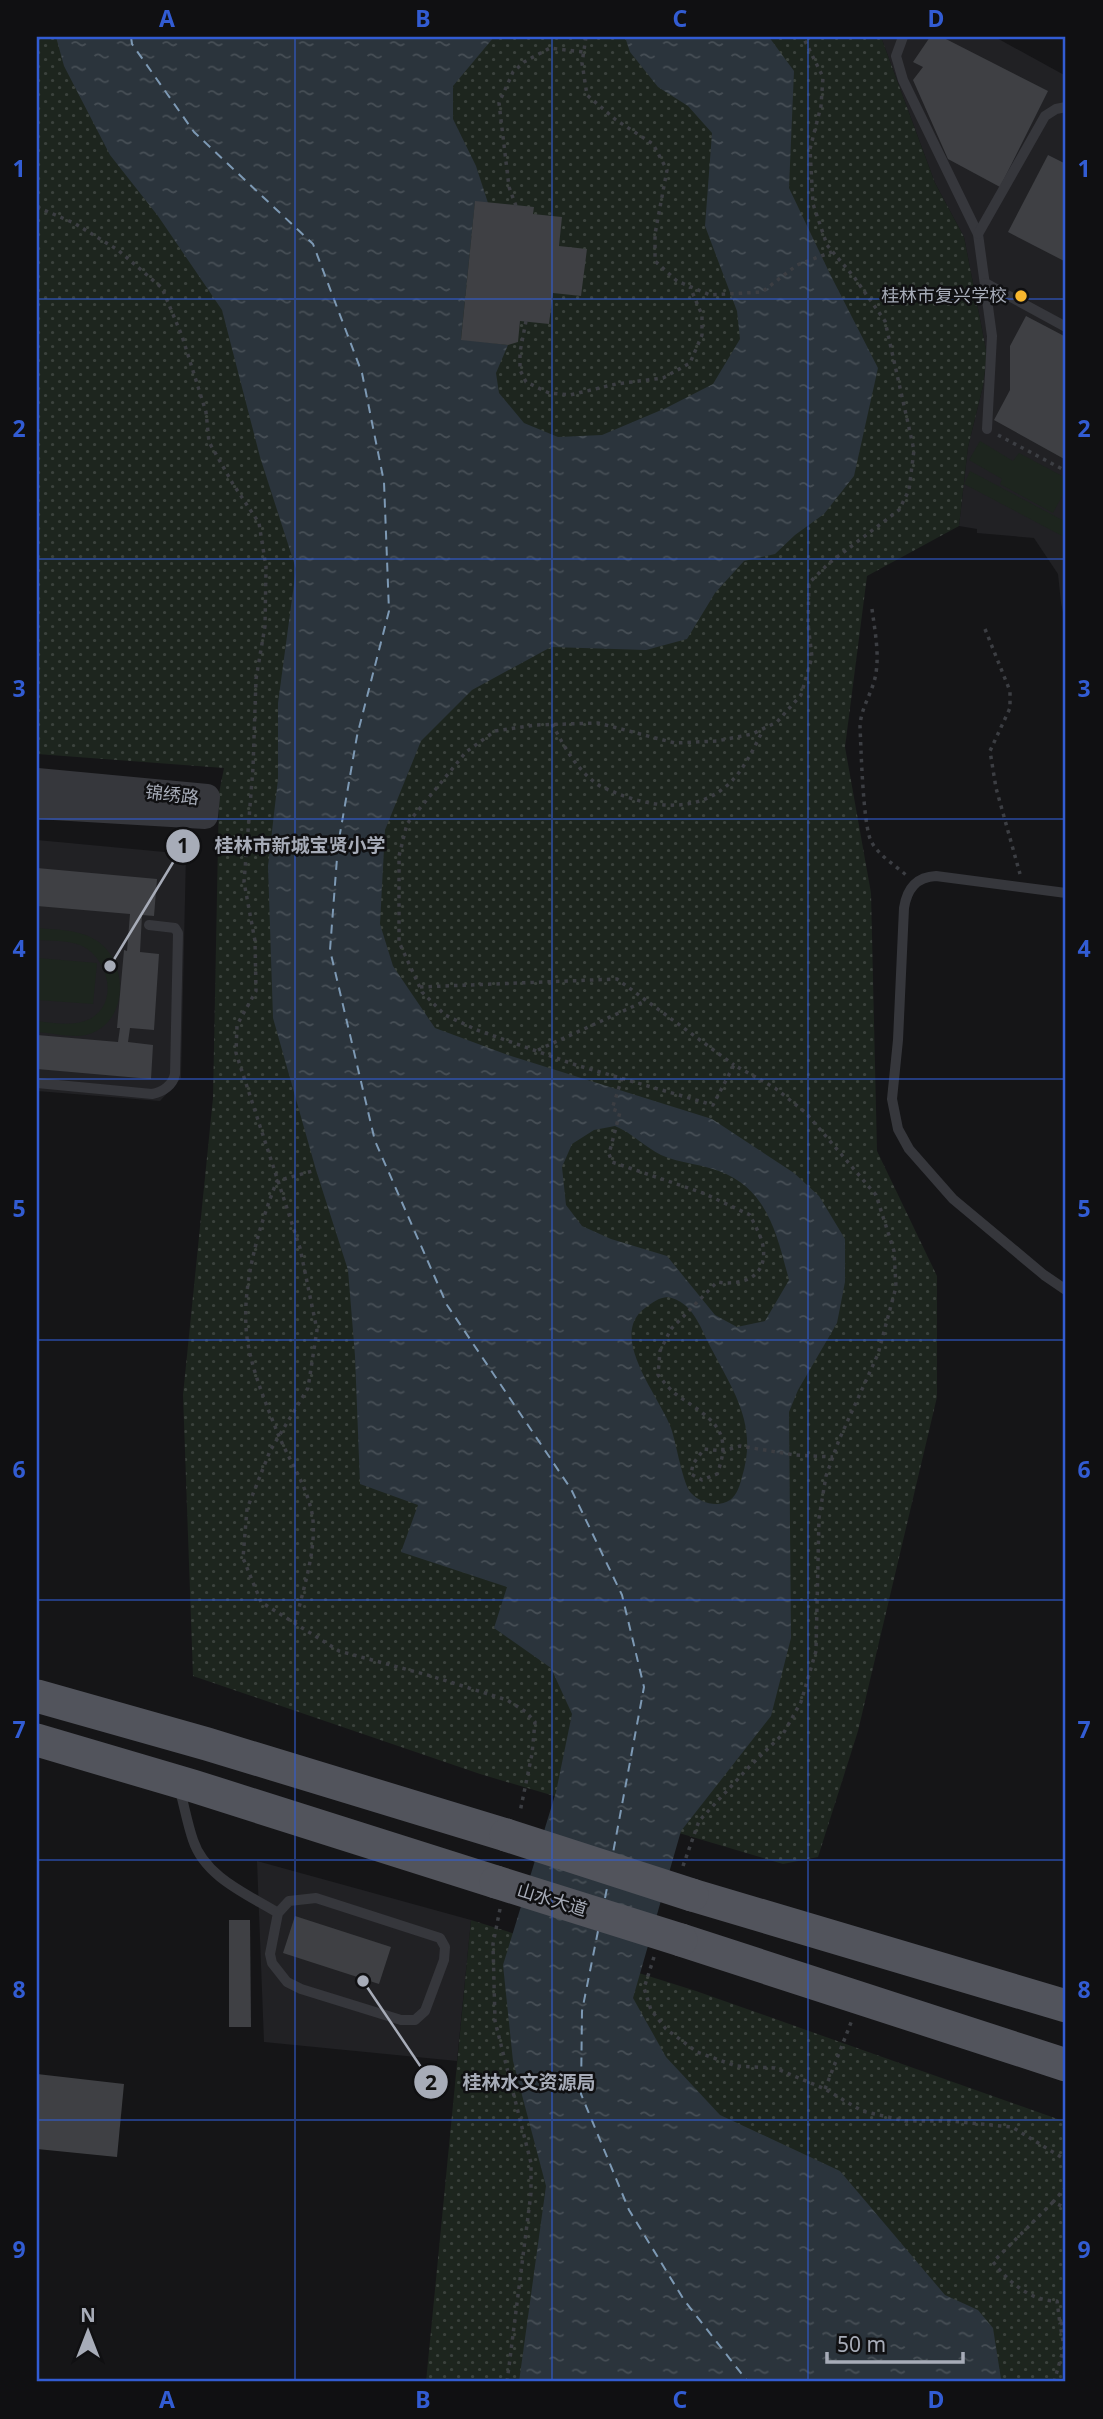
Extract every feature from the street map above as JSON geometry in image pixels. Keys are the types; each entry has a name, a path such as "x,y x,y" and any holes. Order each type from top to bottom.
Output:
{"main road":[{"path":"37,1696 512,1829 1066,2006"},
{"name":"山水大道","path":"37,1740 178,1781 498,1893 668,1945 861,1998 1066,2065"}],"street":[{"name":"锦绣路","path":"37,781 207,797 205,816 37,806"}],"lane":[{"path":"903,37 897,56 902,80 978,234 992,336 987,429"},
{"path":"978,234 1045,116 1056,108 1066,107"},
{"path":"985,284 1066,327"},
{"path":"1066,893 936,876 915,882 905,900 898,1040 892,1099 898,1129 909,1149 953,1199 1044,1275 1066,1290"},
{"path":"37,1083 152,1094 162,1091 171,1083 175,1074 178,933 175,928 149,925"},
{"path":"178,1781 194,1842 205,1863 221,1878 278,1913"},
{"path":"316,1898 440,1937 446,1947 444,1960 424,2013 415,2020 401,2020 301,1990 287,1982 276,1971 270,1954 278,1913 289,1901 316,1898"}],"path":[{"path":"586,37 582,64 587,95 616,120 653,144 667,170 655,234 655,261 677,281 709,295 762,292 797,264 832,253"},
{"path":"734,1065 713,1105 536,1051 477,1030 445,1015 419,987 399,942 399,856 408,824 466,752 495,731 552,724 598,723 675,743 718,741 752,734 777,722 801,695 812,657 808,624 809,583 828,564 899,510 909,491 914,450 885,321 827,245 813,204 810,149 821,106 823,77 803,37"},
{"path":"516,206 509,187 499,103 513,72 524,62 550,48 583,52"},
{"path":"37,207 74,223 118,250 162,288 182,336 202,399 209,442 258,523 266,566 265,626 256,679 244,882 255,941 256,990 237,1026 236,1053 300,1248 317,1331 308,1388 270,1451 247,1509 243,1558 261,1602 339,1650 507,1700 526,1712 535,1722 532,1755 512,1829"},
{"path":"526,321 520,352 520,370 526,382 549,393 570,395 663,378 690,363 702,335 702,315 690,287"},
{"path":"987,429 1066,471"},
{"path":"872,610 877,666 872,687 861,711 860,726 866,823 870,840 880,853 915,882"},
{"path":"985,629 1010,691 1010,708 990,751 996,788 1023,886"},
{"path":"552,724 570,758 597,785 634,800 666,806 695,803 724,788 750,758 764,728"},
{"path":"419,987 617,979 734,1065 775,1088 806,1113 876,1195 894,1251 896,1287 878,1354 826,1476 819,1518 816,1651 801,1702 783,1734 699,1821 686,1885"},
{"path":"536,1051 646,1000"},
{"path":"622,1078 612,1109 620,1112 609,1154 612,1162 703,1193 750,1215 763,1246 760,1270 751,1280 729,1284 717,1282 671,1329 660,1351 658,1375 675,1394 705,1412 717,1428 723,1451 717,1474 702,1480 691,1474 693,1464 704,1448 723,1451 740,1446 795,1455 833,1457"},
{"path":"277,1181 316,1170"},
{"path":"277,1181 264,1215 249,1281 246,1326 254,1366 279,1436 299,1474 312,1514 311,1561 295,1623"},
{"path":"498,1893 492,1944 495,2021 531,2164 531,2193 507,2382"},
{"path":"668,1945 644,1988 651,2010 666,2029 697,2052 736,2066 775,2068 825,2089 862,2111 905,2121 950,2121 1012,2127 1066,2160"},
{"path":"825,2089 861,1998"},
{"path":"1054,2382 1064,2347 1057,2301 1044,2301 1008,2281 993,2262 1066,2188"},
{"path":"1053,2202 1066,2208"},
{"path":"1060,2324 1066,2322"}],"shaded area":[{"path":"37,37 881,37 935,183 964,237 987,355 983,386 968,447 959,526 867,576 845,747 871,893 877,1151 937,1276 937,1397 858,1731 818,1857 783,1864 480,1774 193,1676 183,1395 213,1098 219,793 224,768 37,754"},
{"name":"桂林市复兴学校","path":"881,37 995,37 1066,76 1066,626 1058,574 1034,538 977,533 977,529 959,526 968,447 983,386 987,355 964,237 935,183"},
{"path":"980,441 1013,461 1019,453 1066,478 1066,489 1053,513 1000,484 1002,479 969,460"},
{"path":"970,471 1066,522 1066,538 964,484"},
{"path":"37,840 186,854 181,1078 160,1101 37,1091"},
{"path":"37,928 86,935 110,953 120,980 120,994 110,1020 100,1029 80,1036 37,1032 37,1021 70,1024 90,1019 100,1011 108,991 103,969 89,951 70,942 37,940"},
{"path":"37,958 97,963 93,1004 37,1000"},
{"path":"257,1861 471,1920 457,2061 264,2042"},
{"path":"471,1920 696,1991 1066,2122 1066,2382 426,2382"}],"water":[{"path":"56,37 494,37 453,86 453,119 476,166 488,203 475,202 461,339 508,345 496,373 499,393 524,423 558,437 602,435 666,408 713,384 740,339 737,311 705,226 712,133 688,106 658,87 630,52 625,37 769,37 794,71 789,188 878,368 854,476 824,514 775,554 744,561 715,593 687,639 646,650 551,647 472,690 421,741 385,830 380,924 393,966 435,1028 511,1056 712,1119 794,1173 819,1196 845,1239 845,1282 837,1323 798,1390 789,1412 791,1638 771,1716 681,1831 633,1998 666,2057 720,2115 840,2171 945,2295 978,2310 993,2328 1001,2379 999,2382 519,2382 546,2186 513,2061 503,1965 556,1792 572,1714 551,1668 494,1628 507,1587 401,1552 418,1505 360,1484 355,1356 348,1270 316,1170 273,1018 268,866 278,779 278,703 296,569 260,457 222,310 158,216 110,155 64,66","holes":["615,1126 661,1155 719,1171 736,1179 760,1202 774,1230 789,1280 765,1321 737,1327 715,1315 667,1256 611,1239 582,1226 566,1205 562,1167 572,1144 594,1130","668,1297 684,1304 695,1316 735,1394 745,1425 746,1458 738,1490 732,1498 720,1504 704,1502 688,1488 671,1428 634,1350 631,1334 635,1320 645,1308 658,1299"]}],"building":[{"path":"930,37 942,37 1048,91 1000,187 948,159 913,80 923,67 913,62"},
{"path":"1048,155 1066,164 1066,262 1008,232"},
{"path":"475,201 534,207 533,214 562,217 559,246 587,249 581,296 553,293 549,324 520,321 518,342 508,345 461,340"},
{"path":"1026,316 1066,337 1066,460 994,420 1010,390 1010,346"},
{"path":"37,868 157,879 154,916 142,915 140,952 159,954 154,1030 130,1028 128,1042 153,1045 151,1079 37,1069 37,1035 118,1042 124,950 127,951 130,914 37,906"},
{"path":"295,1916 391,1947 379,1984 283,1953"},
{"path":"229,1920 250,1920 251,2027 229,2027"},
{"path":"37,2074 124,2084 117,2157 37,2149"}],"ferry route":[{"path":"131,37 132,44 194,132 313,244 362,373 384,482 389,611 357,736 338,845 330,950 375,1141 447,1305 571,1489 622,1595 644,1687 613,1853"},
{"path":"605,1898 608,1883"},
{"path":"598,1931 582,2011 581,2094 629,2210 684,2300 748,2382"}],"place":[{"name":"桂林市复兴学校","path":"1021,296"},
{"name":"桂林市新城宝贤小学","path":"110,966"},
{"name":"桂林水文资源局","path":"363,1981"}]}
